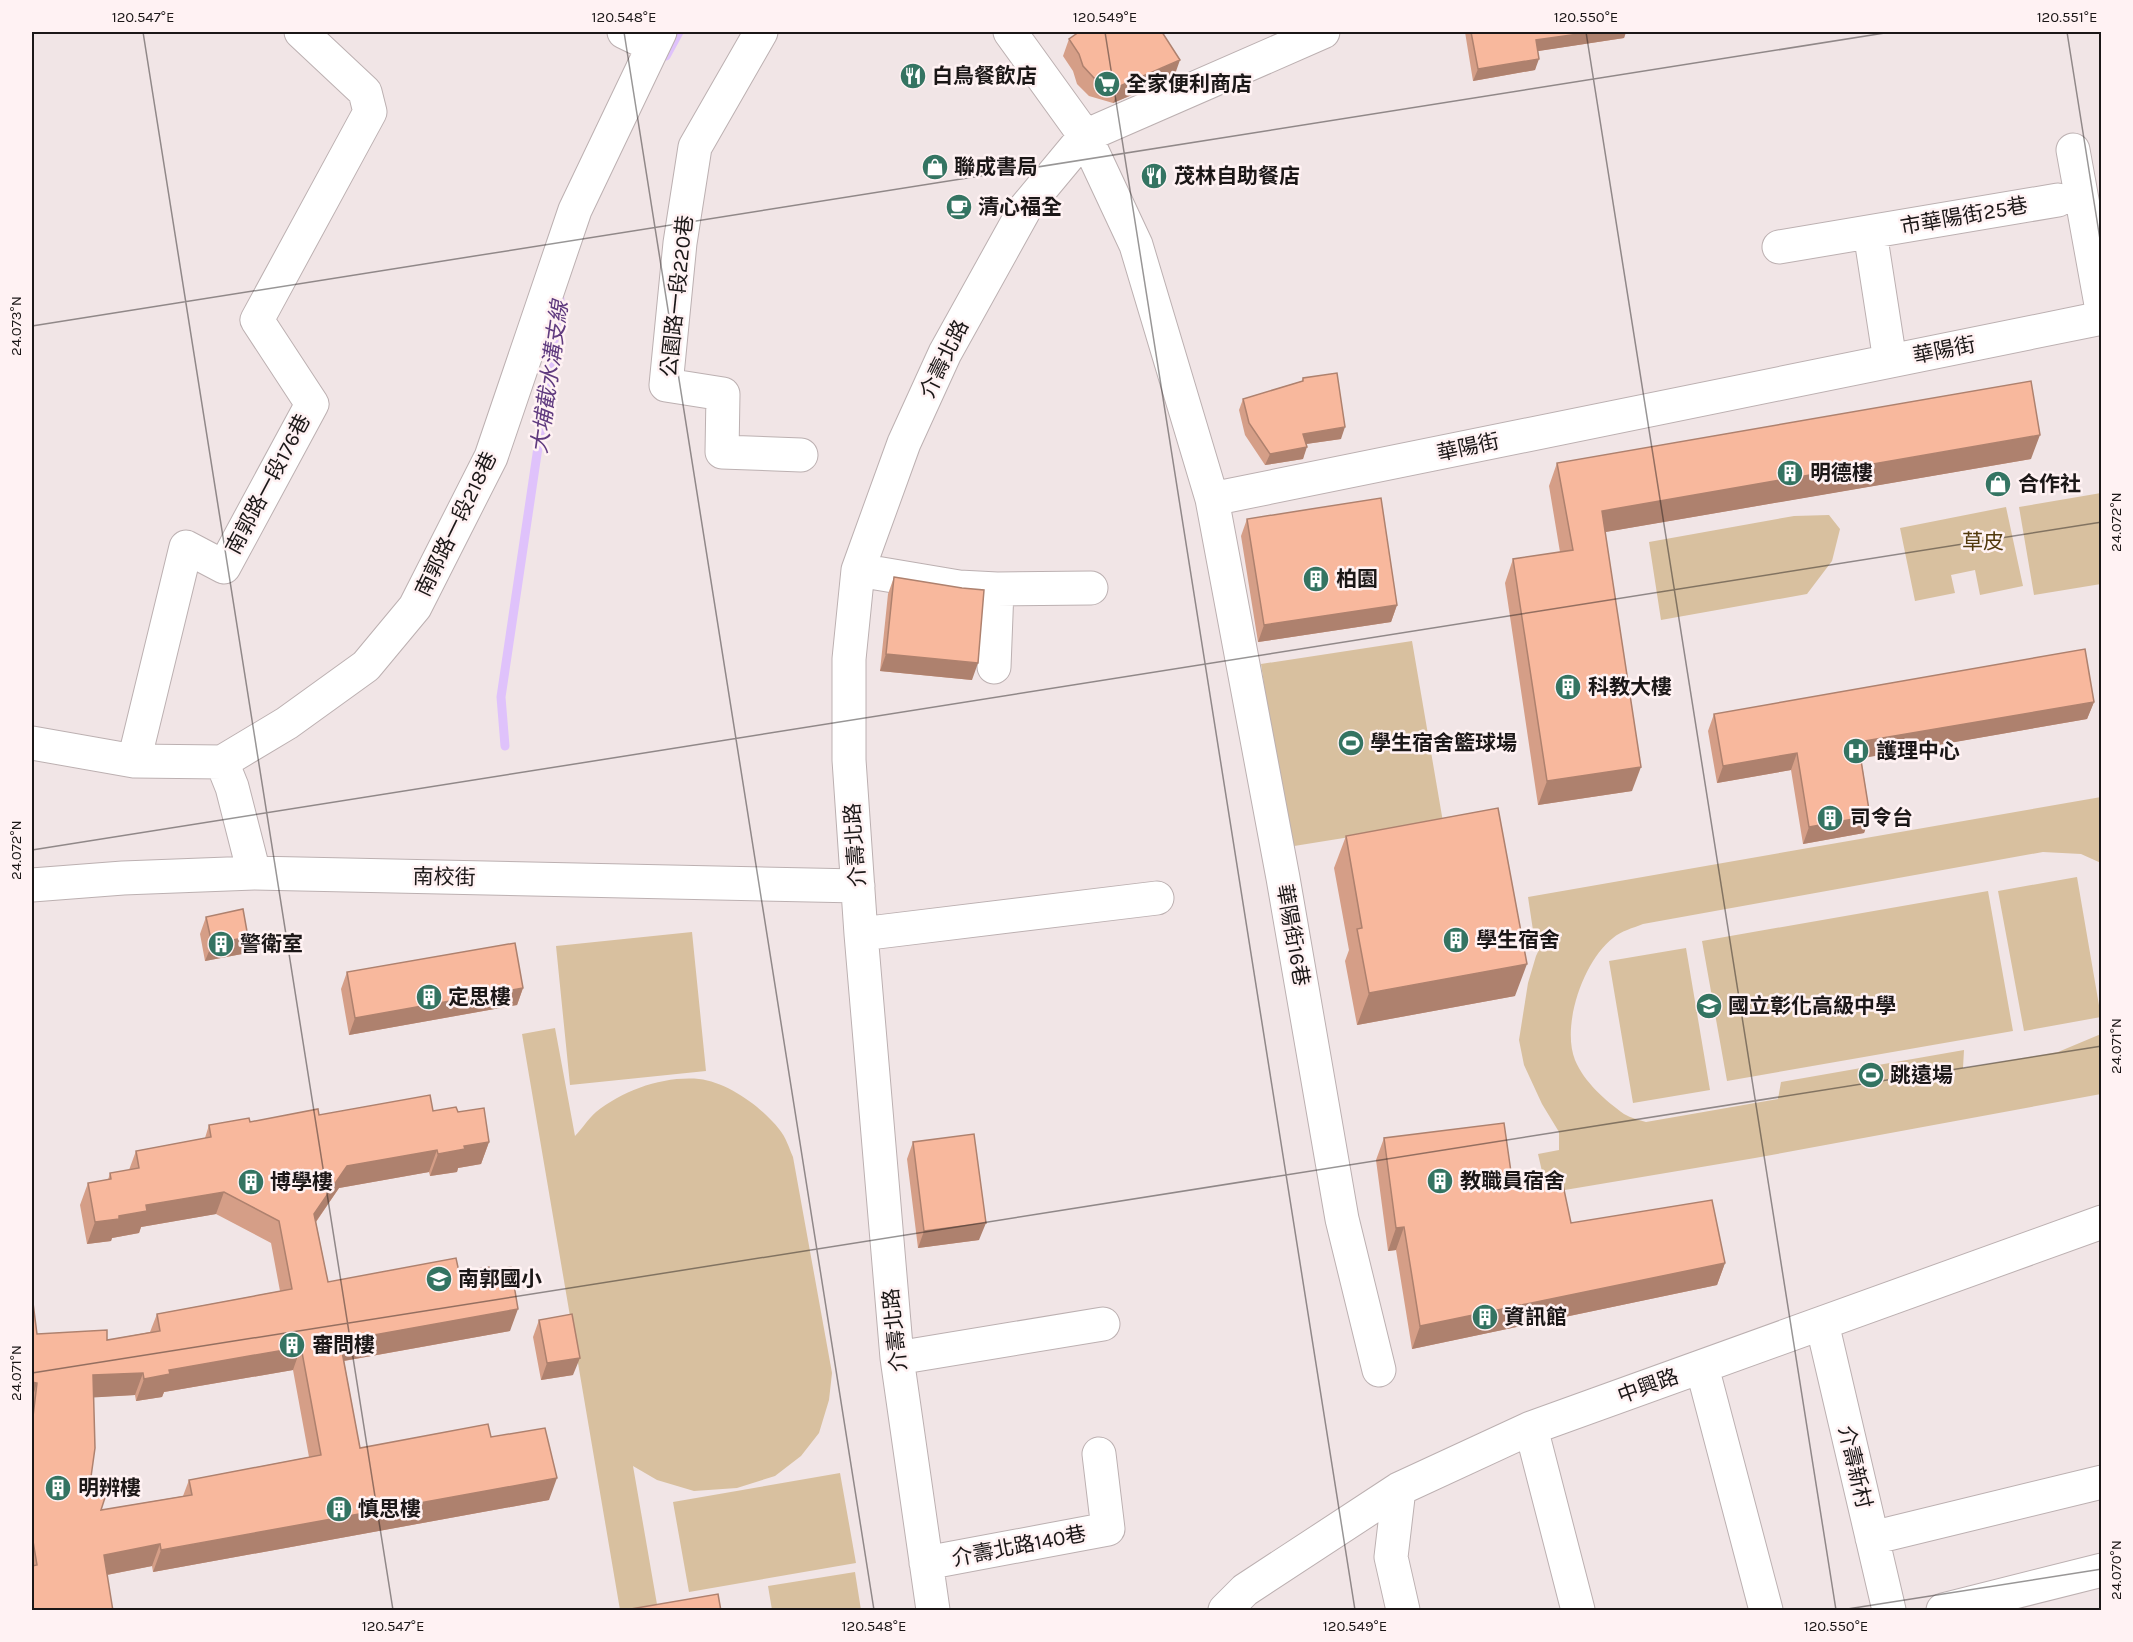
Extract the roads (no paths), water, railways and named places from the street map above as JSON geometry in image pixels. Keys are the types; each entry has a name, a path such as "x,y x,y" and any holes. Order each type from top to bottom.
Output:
{"street":[{"name":"南郭路一段176巷","path":"134,761 186,547 224,567 312,404 257,320 370,112 365,92 301,32"},
{"path":"624,32 657,39"},
{"name":"公園路一段220巷","path":"761,32 695,147 680,243 666,385 723,394 722,452 801,455"},
{"path":"1010,32 1085,136 1136,245 1212,499"},
{"path":"1085,136 1323,32"},
{"name":"南郭路一段218巷","path":"222,762 287,723 366,666 415,607 491,457 575,210 657,39"},
{"name":"介壽北路","path":"933,1611 897,1358 861,934 849,748 849,659 858,570 904,443 945,353 1026,207 1085,136"},
{"path":"2073,150 2102,310"},
{"name":"市華陽街25巷","path":"1779,247 2058,200"},
{"name":"市華陽街25巷","path":"1870,232 1890,361"},
{"name":"華陽街","path":"1212,499 2102,318"},
{"name":"華陽街16巷","path":"1212,499 1283,878 1342,1219 1379,1370"},
{"path":"858,570 959,587 1091,588"},
{"path":"994,668 997,589"},
{"path":"32,743 134,761 222,762 232,787 254,873"},
{"name":"南校街","path":"32,885 123,878 254,873 858,886"},
{"path":"861,934 1158,898"},
{"name":"中興路","path":"1225,1611 1245,1590 1399,1489 1531,1428 2102,1222"},
{"name":"介壽新村","path":"1822,1323 1889,1611"},
{"path":"897,1358 1103,1324"},
{"path":"1702,1366 1766,1611"},
{"path":"1531,1428 1578,1611"},
{"name":"介壽北路140巷","path":"926,1563 1107,1529 1098,1454"},
{"path":"1872,1538 2102,1482"},
{"path":"1399,1489 1391,1557 1403,1611"},
{"path":"1943,1611 2102,1570"}],"waterway":[{"name":"大埔截水溝支線","path":"666,56 679,32"},
{"name":"大埔截水溝支線","path":"505,746 501,697 560,299"}],"place":[{"name":"白鳥餐飲店","path":"913,76"},
{"name":"全家便利商店","path":"1107,84"},
{"name":"聯成書局","path":"935,167"},
{"name":"茂林自助餐店","path":"1154,176"},
{"name":"清心福全","path":"959,207"},
{"name":"明德樓","path":"1790,473"},
{"name":"合作社","path":"1998,484"},
{"name":"柏園","path":"1316,579"},
{"name":"科教大樓","path":"1568,687"},
{"name":"學生宿舍籃球場","path":"1351,743"},
{"name":"護理中心","path":"1856,751"},
{"name":"司令台","path":"1830,818"},
{"name":"學生宿舍","path":"1456,940"},
{"name":"警衛室","path":"221,944"},
{"name":"定思樓","path":"429,997"},
{"name":"國立彰化高級中學","path":"1709,1006"},
{"name":"跳遠場","path":"1871,1075"},
{"name":"教職員宿舍","path":"1440,1181"},
{"name":"博學樓","path":"251,1182"},
{"name":"南郭國小","path":"439,1279"},
{"name":"資訊館","path":"1485,1317"},
{"name":"審問樓","path":"292,1345"},
{"name":"明辨樓","path":"58,1488"},
{"name":"慎思樓","path":"339,1509"}],"park label":[{"name":"草皮","path":"1983,542"}]}
